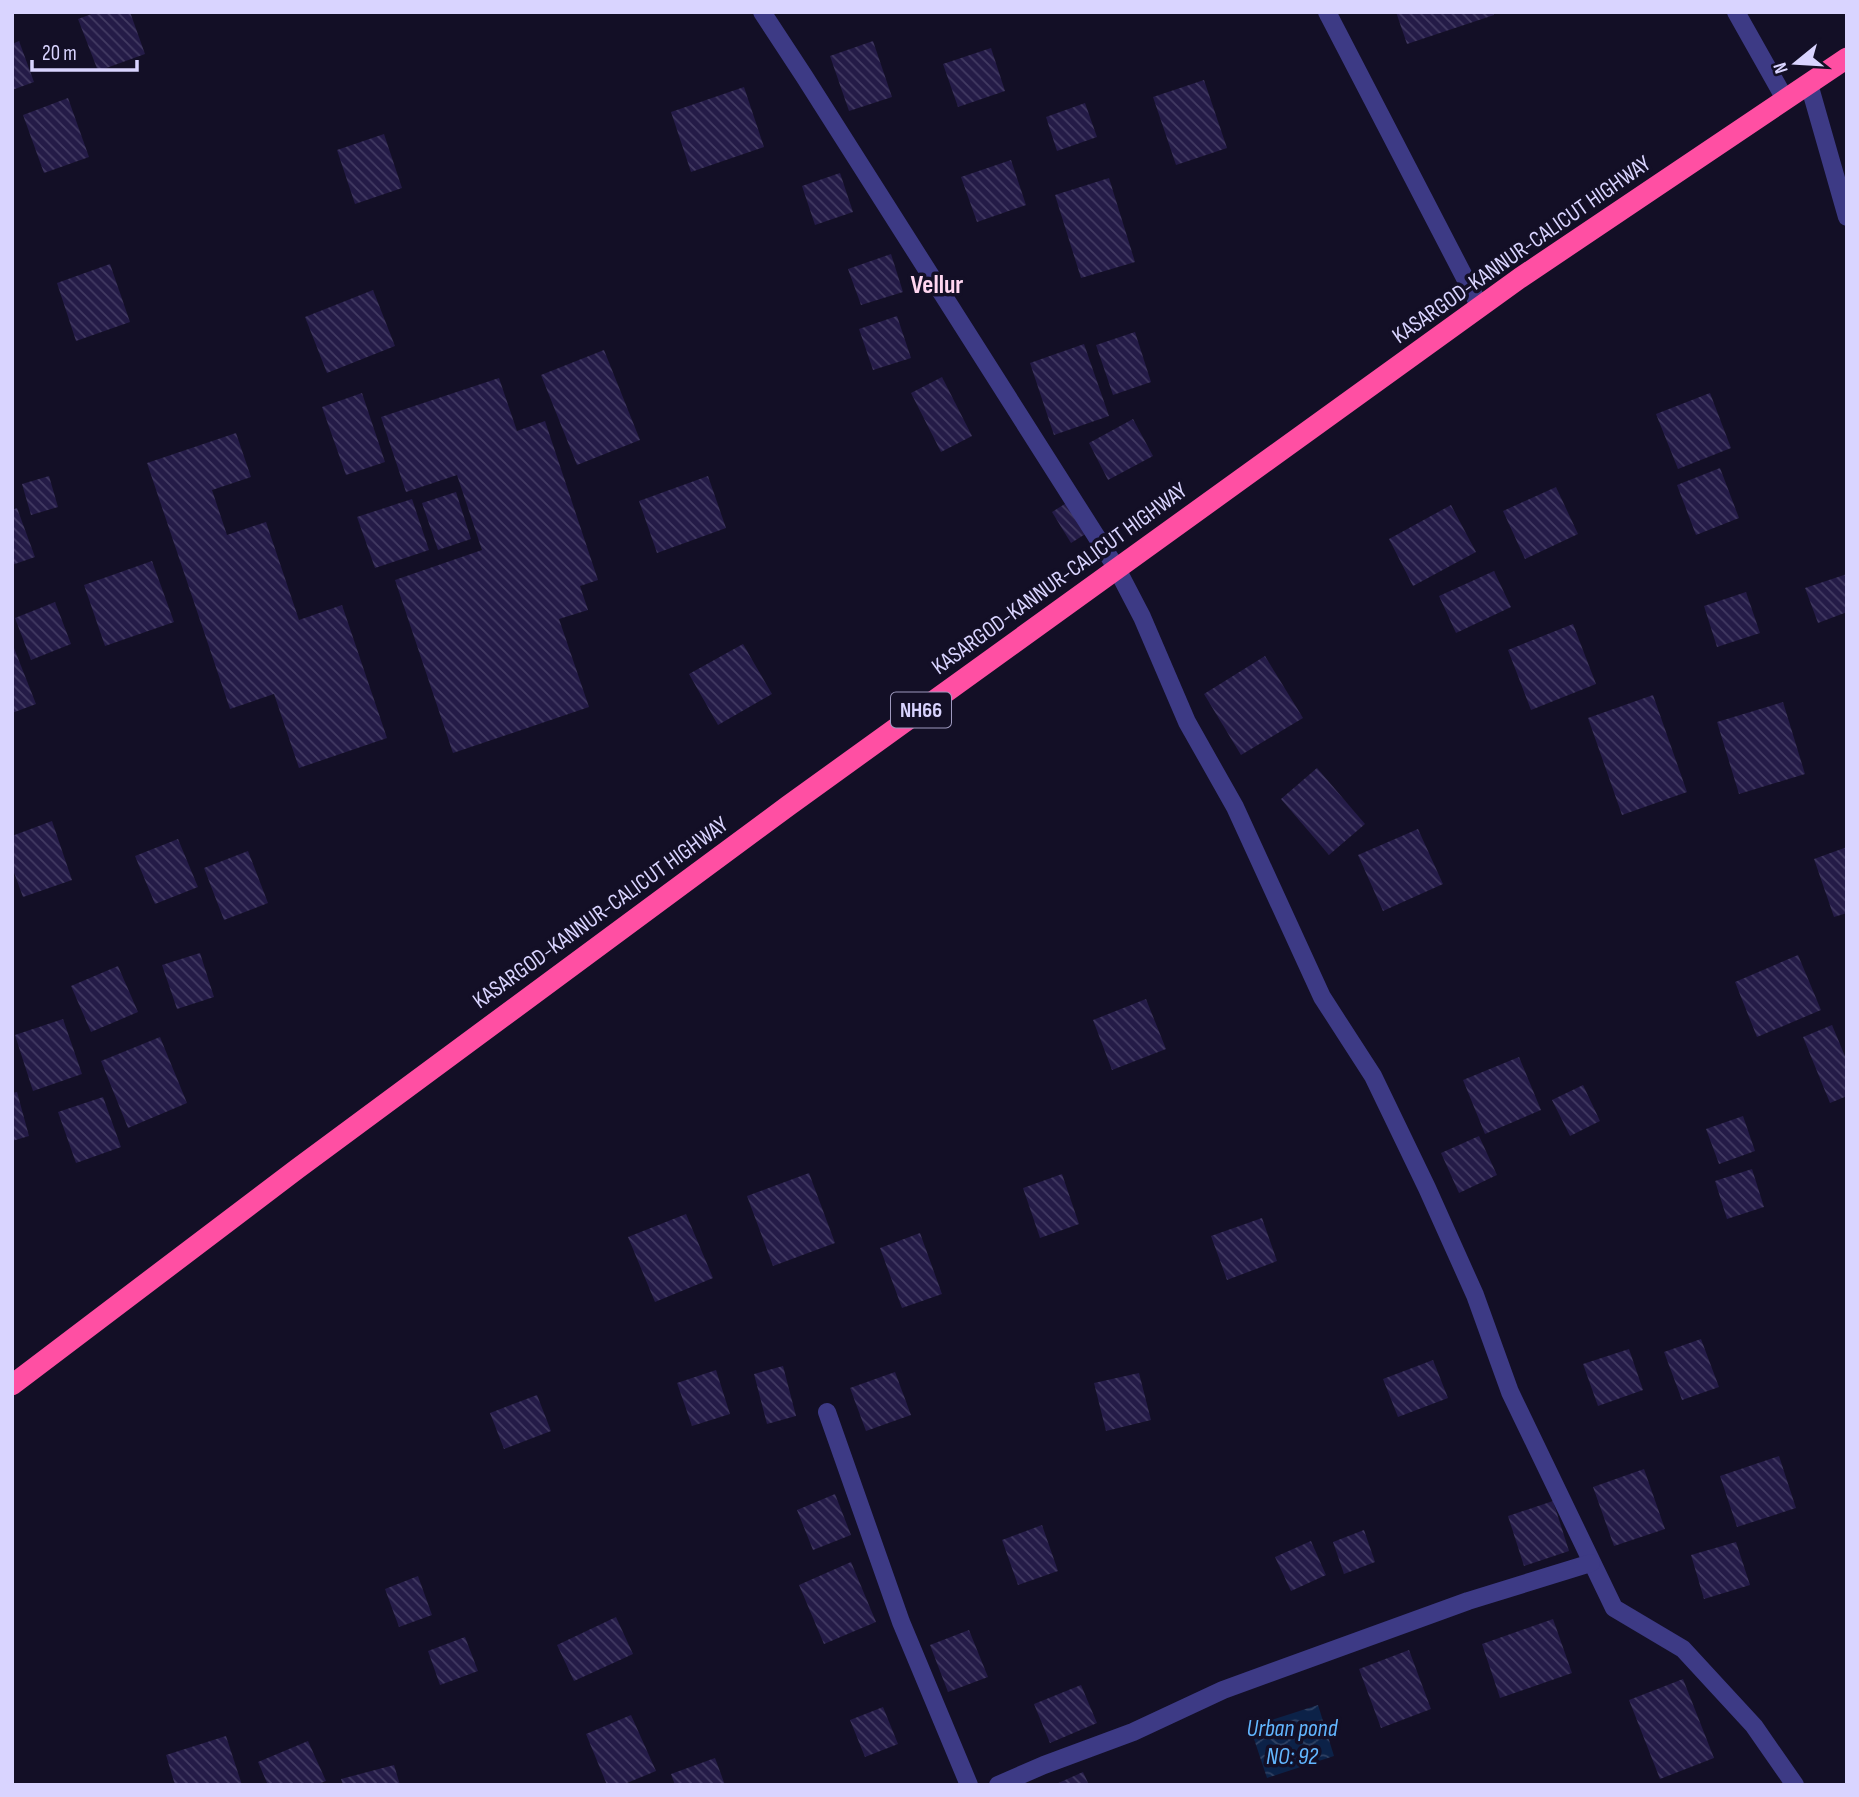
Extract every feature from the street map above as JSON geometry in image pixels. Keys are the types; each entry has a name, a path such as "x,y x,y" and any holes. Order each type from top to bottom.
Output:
{"highway":[{"name":"KASARGOD-KANNUR-CALICUT HIGHWAY","path":"12,1385 297,1169 788,806 1480,307 1847,58"}],"street":[{"path":"762,12 1118,569 1142,617 1187,722 1235,807 1322,998 1373,1076 1427,1188 1475,1296 1510,1392 1614,1608 1684,1649 1754,1726 1795,1785"},
{"path":"1327,12 1480,307"},
{"path":"1736,12 1785,99"},
{"path":"1809,84 1847,217"},
{"path":"827,1412 901,1622 969,1785"},
{"path":"998,1785 1133,1732 1223,1690 1468,1601 1591,1563"}],"water":[{"name":"Urban pond NO: 92","path":"1318,1705 1334,1756 1267,1778 1250,1727"}],"building":[{"path":"97,12 130,12 145,54 98,71 78,19"},
{"path":"1396,12 1493,12 1494,15 1407,44"},
{"path":"19,41 34,82 12,90 12,44"},
{"path":"873,41 892,97 849,111 830,56"},
{"path":"991,48 1005,91 958,107 943,64"},
{"path":"1204,80 1227,148 1176,165 1153,97"},
{"path":"744,87 764,147 691,172 671,112"},
{"path":"68,98 89,157 44,173 23,115"},
{"path":"1085,103 1097,137 1057,151 1046,117"},
{"path":"384,134 402,188 355,204 337,150"},
{"path":"1011,160 1026,205 977,222 961,177"},
{"path":"840,173 853,212 815,225 802,186"},
{"path":"1109,178 1135,262 1081,278 1055,195"},
{"path":"891,254 903,292 861,305 848,269"},
{"path":"110,264 130,322 76,341 57,283"},
{"path":"373,290 395,346 327,373 305,317"},
{"path":"897,316 911,358 873,370 859,329"},
{"path":"1135,332 1151,382 1113,395 1096,345"},
{"path":"1084,344 1109,416 1054,435 1030,363"},
{"path":"604,350 640,440 577,465 541,375"},
{"path":"942,377 972,436 941,452 911,393"},
{"path":"499,378 517,431 545,421 598,580 580,586 588,610 559,619 589,707 453,753 395,580 482,550 457,475 406,492 381,417"},
{"path":"362,393 385,462 346,475 322,407"},
{"path":"1710,393 1731,448 1678,469 1656,414"},
{"path":"1133,419 1153,456 1108,480 1089,443"},
{"path":"236,433 251,477 212,490 227,535 266,522 299,620 342,605 387,738 299,768 274,694 230,709 147,463"},
{"path":"1720,468 1739,518 1696,535 1677,485"},
{"path":"49,476 58,507 31,515 22,484"},
{"path":"708,476 726,528 657,553 639,501"},
{"path":"1556,487 1578,534 1525,559 1503,511"},
{"path":"456,492 471,539 438,550 422,503"},
{"path":"412,499 429,550 375,568 357,517"},
{"path":"1068,502 1087,533 1071,543 1052,512"},
{"path":"1451,505 1476,552 1413,586 1389,539"},
{"path":"17,508 35,557 12,565 12,510"},
{"path":"152,561 174,622 105,646 84,585"},
{"path":"1494,571 1511,607 1456,633 1439,596"},
{"path":"1847,574 1847,612 1818,623 1805,588"},
{"path":"1746,592 1760,633 1717,647 1704,606"},
{"path":"55,602 71,644 31,660 15,618"},
{"path":"1573,624 1596,684 1531,710 1508,650"},
{"path":"12,643 36,704 12,713"},
{"path":"743,644 772,694 718,725 689,674"},
{"path":"1265,656 1303,718 1241,755 1204,694"},
{"path":"1653,695 1687,792 1622,815 1588,718"},
{"path":"1783,702 1805,774 1739,794 1717,722"},
{"path":"1317,768 1365,824 1329,855 1281,799"},
{"path":"52,821 72,880 23,897 12,867 12,836"},
{"path":"1418,829 1443,884 1383,911 1358,855"},
{"path":"178,839 198,887 155,904 135,856"},
{"path":"1847,847 1847,913 1834,917 1814,859"},
{"path":"248,851 268,903 224,920 204,868"},
{"path":"200,953 214,997 177,1009 162,965"},
{"path":"1798,955 1821,1010 1757,1037 1735,982"},
{"path":"118,966 138,1012 91,1032 71,986"},
{"path":"1146,999 1166,1049 1112,1070 1093,1020"},
{"path":"63,1019 82,1074 33,1091 15,1035"},
{"path":"1832,1025 1847,1061 1847,1096 1830,1103 1803,1037"},
{"path":"160,1037 187,1103 128,1128 101,1061"},
{"path":"1519,1057 1541,1110 1485,1134 1463,1080"},
{"path":"1583,1085 1600,1121 1570,1136 1552,1100"},
{"path":"17,1092 29,1136 12,1141 12,1093"},
{"path":"103,1097 121,1147 76,1163 58,1112"},
{"path":"1743,1116 1755,1151 1719,1164 1706,1129"},
{"path":"1479,1136 1497,1175 1459,1193 1441,1153"},
{"path":"1752,1169 1764,1207 1727,1219 1715,1181"},
{"path":"809,1173 835,1243 773,1266 747,1196"},
{"path":"1062,1174 1079,1224 1040,1238 1023,1188"},
{"path":"686,1214 713,1278 655,1302 628,1237"},
{"path":"1262,1218 1277,1261 1227,1280 1211,1236"},
{"path":"920,1233 942,1294 902,1308 880,1248"},
{"path":"1701,1339 1719,1387 1682,1400 1664,1352"},
{"path":"1629,1349 1643,1390 1598,1406 1583,1364"},
{"path":"1433,1360 1448,1398 1398,1417 1383,1379"},
{"path":"783,1366 796,1416 767,1424 754,1374"},
{"path":"716,1370 730,1414 692,1426 677,1383"},
{"path":"895,1372 911,1415 866,1431 850,1388"},
{"path":"1139,1373 1151,1420 1106,1431 1094,1383"},
{"path":"537,1395 551,1431 504,1449 490,1413"},
{"path":"1779,1456 1796,1508 1737,1527 1720,1476"},
{"path":"1644,1469 1665,1529 1614,1546 1593,1487"},
{"path":"835,1494 851,1535 813,1550 797,1510"},
{"path":"1553,1501 1569,1551 1524,1566 1508,1516"},
{"path":"1042,1525 1058,1571 1018,1585 1002,1540"},
{"path":"1364,1530 1375,1562 1344,1574 1333,1542"},
{"path":"1311,1541 1326,1575 1291,1591 1275,1557"},
{"path":"1736,1542 1750,1585 1704,1599 1691,1555"},
{"path":"851,1562 876,1622 824,1644 799,1585"},
{"path":"418,1576 432,1615 399,1627 385,1589"},
{"path":"616,1617 633,1654 574,1681 557,1645"},
{"path":"1553,1619 1572,1673 1500,1698 1482,1644"},
{"path":"969,1630 988,1677 948,1692 930,1645"},
{"path":"465,1637 478,1671 440,1685 428,1651"},
{"path":"1409,1650 1431,1709 1381,1728 1359,1669"},
{"path":"1683,1679 1714,1758 1660,1779 1629,1700"},
{"path":"1081,1685 1097,1723 1050,1743 1034,1704"},
{"path":"883,1707 898,1744 865,1757 850,1720"},
{"path":"631,1715 656,1771 622,1785 607,1785 586,1734"},
{"path":"226,1736 242,1785 175,1785 166,1755"},
{"path":"308,1741 326,1781 316,1785 268,1785 258,1762"},
{"path":"715,1758 725,1785 675,1785 671,1774"},
{"path":"394,1765 400,1785 343,1785 341,1779"},
{"path":"1083,1772 1089,1785 1054,1785"}],"district":[{"name":"Vellur","path":"937,284"}]}
